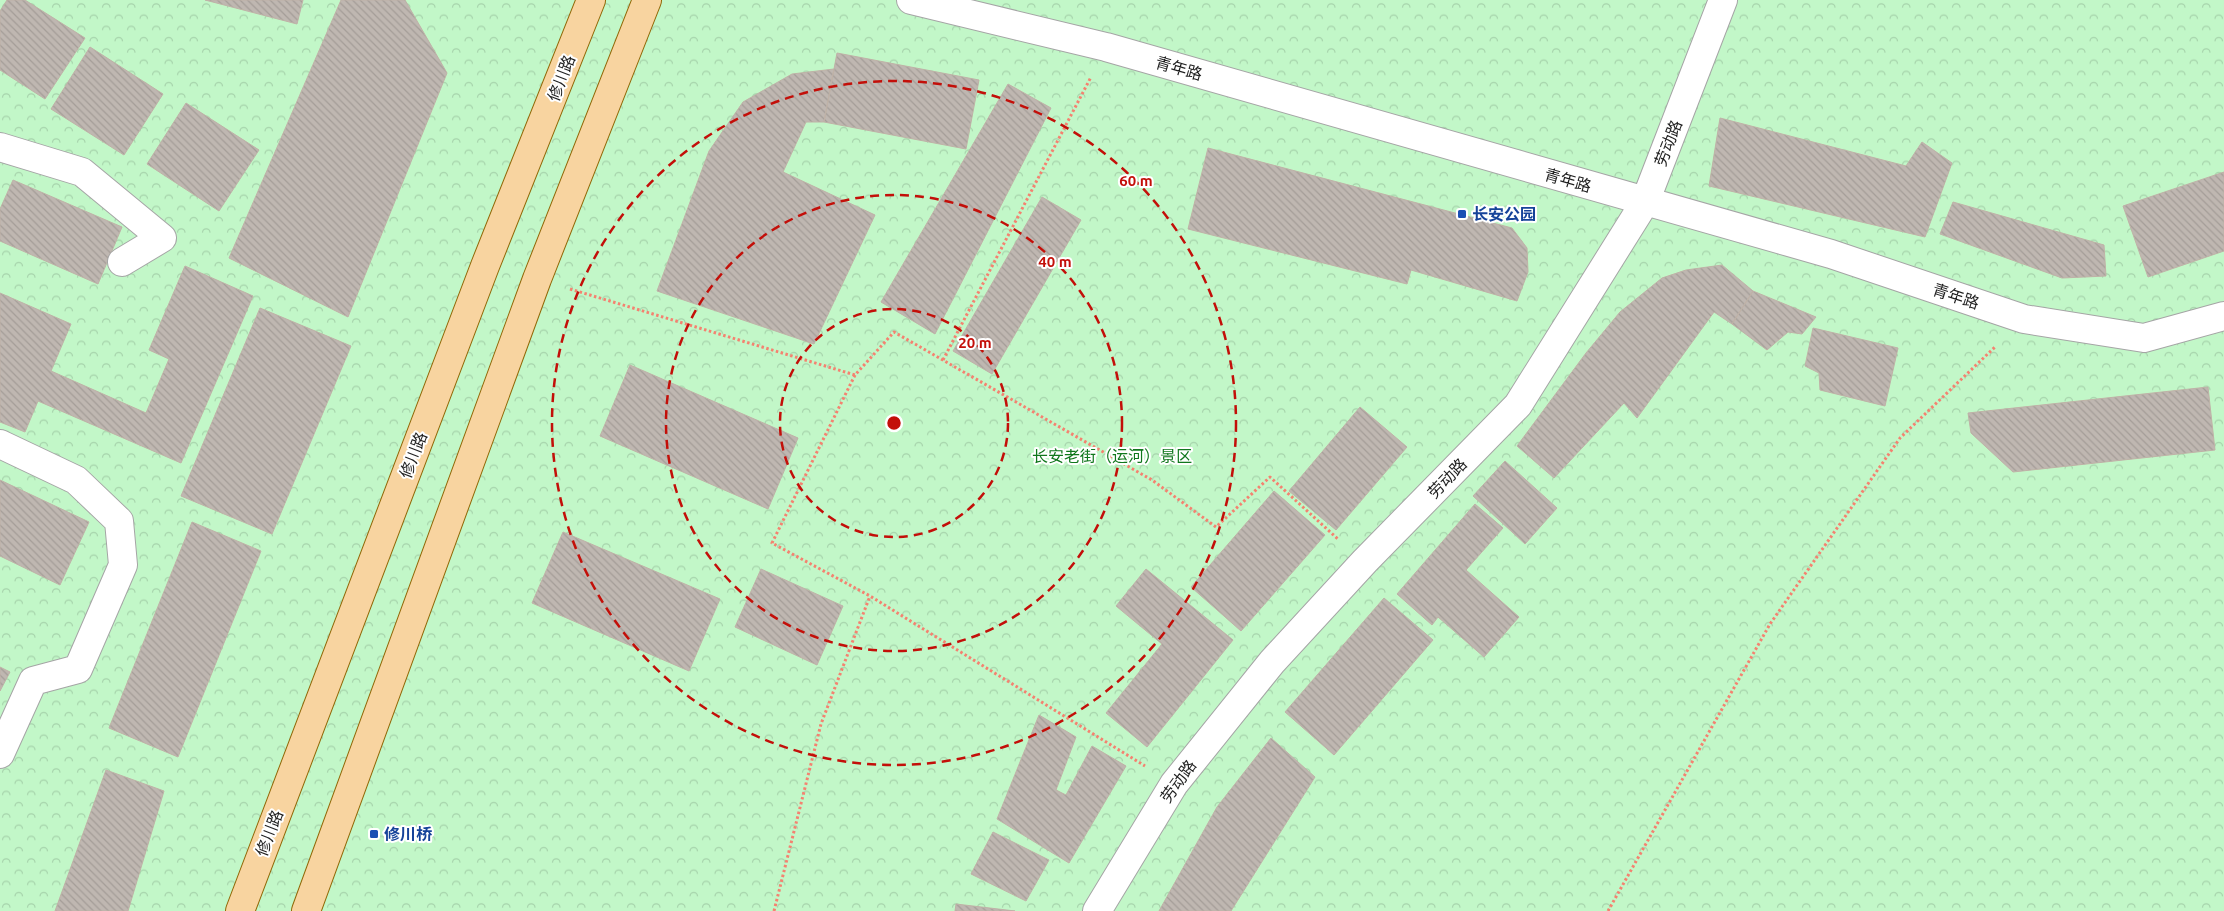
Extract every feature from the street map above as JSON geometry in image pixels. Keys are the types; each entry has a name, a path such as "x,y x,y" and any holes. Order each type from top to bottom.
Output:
{"main road":[{"name":"修川路","path":"240,911 485,266 591,0"},
{"path":"306,911 537,279 647,0"}],"street":[{"name":"青年路","path":"911,0 1106,47 1831,254 2024,319 2144,338 2224,316"},
{"name":"劳动路","path":"1097,911 1174,784 1272,662 1365,561 1518,405 1645,202 1723,0"},
{"path":"0,146 82,172 162,238 122,262"},
{"path":"0,444 76,480 119,521 123,565 78,669 33,681 0,754"}],"path":[{"path":"943,360 1106,47"},
{"path":"537,279 855,375"},
{"path":"1608,911 1770,624 1900,438 2024,319"},
{"path":"1174,784 870,596 772,543 855,375 894,332 1152,480 1216,527 1270,477 1331,534 1365,561"},
{"path":"774,911 821,724 870,596"}],"green space":[{"name":"长安老街（运河）景区","path":"0,0 2224,0 2224,911 0,911"}],"building":[{"path":"7,0 25,0 85,38 45,99 0,70 0,11"},
{"path":"205,0 303,0 297,24"},
{"path":"341,0 405,0 447,73 348,317 229,258"},
{"path":"90,47 163,94 124,155 51,109"},
{"path":"837,53 979,80 966,149 824,122"},
{"path":"834,69 824,122 806,122 783,172 875,215 814,344 657,291 709,151 743,102 792,74"},
{"path":"1008,84 1051,108 935,334 881,302"},
{"path":"186,103 259,150 219,211 147,164"},
{"path":"1720,118 1906,166 1922,142 1952,163 1925,237 1709,186"},
{"path":"1208,148 1512,228 1527,248 1528,272 1517,301 1411,270 1407,284 1188,229"},
{"path":"2224,172 2224,251 2148,277 2123,206"},
{"path":"13,180 122,227 98,284 0,241 0,209"},
{"path":"1042,197 1081,220 992,374 953,351"},
{"path":"1953,202 2104,245 2106,276 2062,278 1940,234"},
{"path":"1722,265 1753,291 1732,324 1714,312 1637,418 1624,403 1554,478 1517,446 1586,353 1620,312 1662,278 1686,270"},
{"path":"185,266 253,296 181,463 38,401 25,432 0,422 0,293 71,324 51,371 146,413 169,359 149,350"},
{"path":"1753,291 1816,317 1802,334 1788,332 1767,350 1732,324"},
{"path":"260,308 351,346 272,534 181,496"},
{"path":"1813,328 1898,348 1885,406 1820,390 1819,373 1805,366"},
{"path":"630,365 798,438 768,509 600,436"},
{"path":"2208,387 2215,450 2013,472 1971,433 1968,413"},
{"path":"1360,407 1407,447 1336,530 1289,491"},
{"path":"1505,461 1557,508 1525,544 1473,496"},
{"path":"0,480 89,522 60,585 0,556"},
{"path":"1274,491 1325,535 1241,631 1191,587"},
{"path":"1475,504 1503,528 1466,570 1519,617 1484,657 1438,617 1432,625 1397,594"},
{"path":"192,522 261,551 178,757 109,728"},
{"path":"563,532 720,599 689,671 532,603"},
{"path":"761,569 843,606 817,665 735,627"},
{"path":"1146,569 1233,640 1147,747 1106,713 1162,644 1116,606"},
{"path":"1384,598 1433,640 1334,755 1285,712"},
{"path":"0,667 10,672 0,691"},
{"path":"1039,715 1076,737 1056,790 1066,795 1092,746 1126,766 1069,863 997,819"},
{"path":"1271,738 1315,777 1231,911 1159,911 1217,807"},
{"path":"106,770 164,791 128,911 55,911"},
{"path":"993,832 1049,860 1026,901 971,874"},
{"path":"956,904 1015,911 955,911"}],"place":[{"name":"长安公园","path":"1462,214"},
{"name":"修川桥","path":"374,834"}]}
